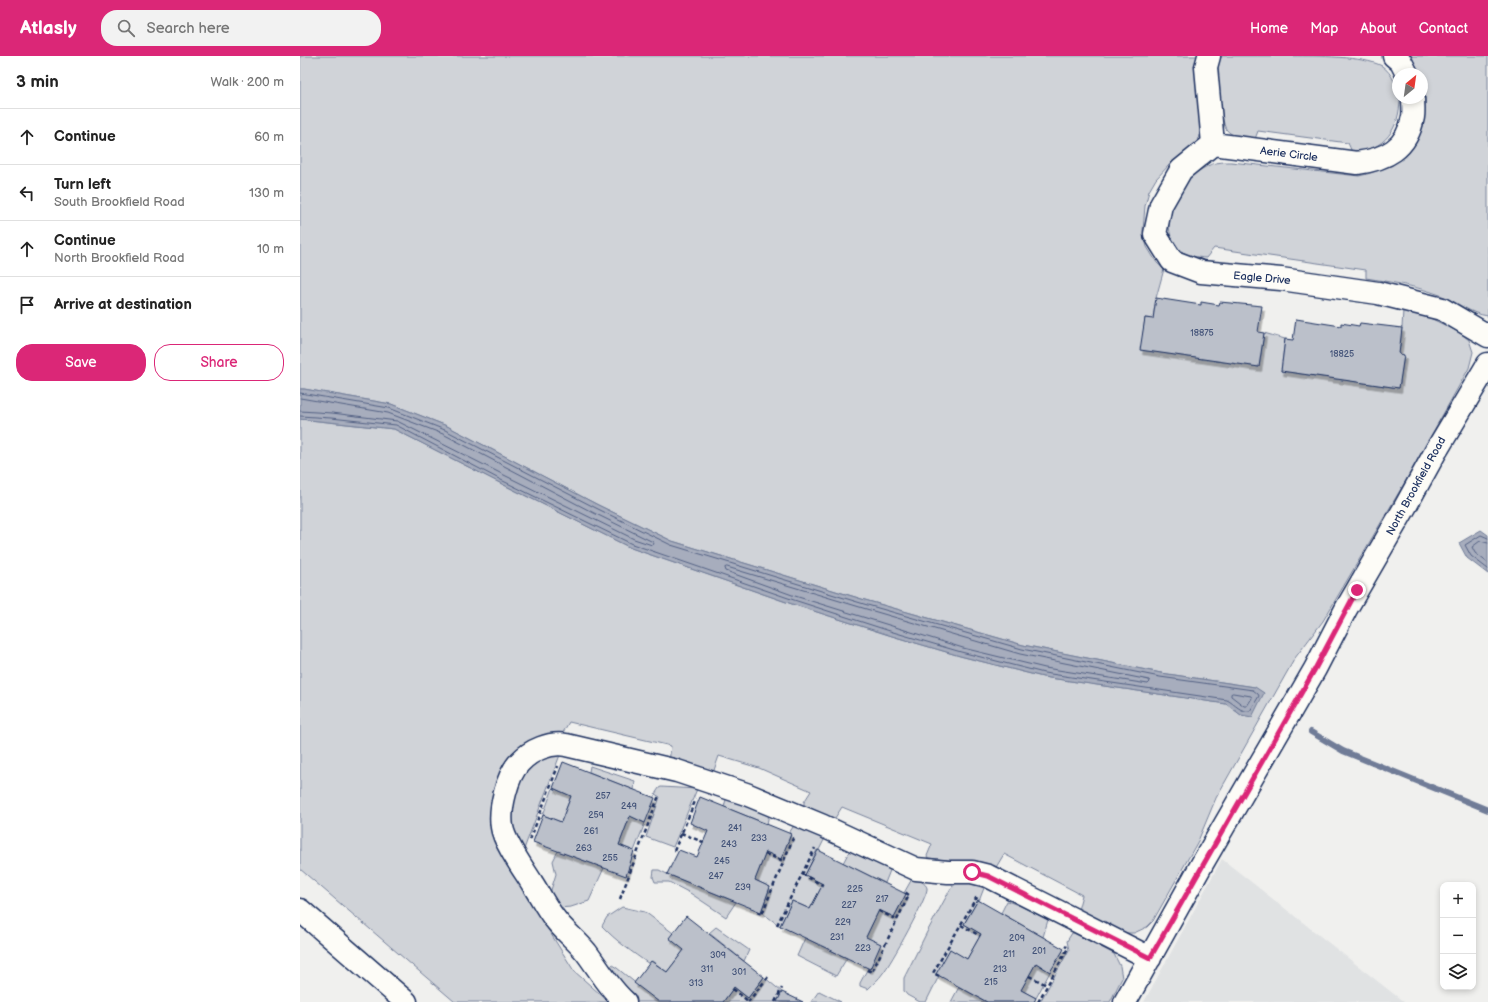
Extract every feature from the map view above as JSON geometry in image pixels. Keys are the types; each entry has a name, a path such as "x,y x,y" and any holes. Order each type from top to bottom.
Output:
{"main road":[{"path":"1209,56 1206,67 1213,144"},
{"path":"1394,56 1401,62 1404,68"},
{"name":"Aerie Circle","path":"1213,144 1357,163 1383,158 1399,146 1408,132 1414,116 1413,104"},
{"name":"Eagle Drive","path":"1213,144 1181,170 1161,205 1155,234 1172,261 1201,272 1281,278 1378,293 1442,310 1488,336"},
{"name":"North Brookfield Road","path":"1125,1002 1312,675 1346,610 1436,451 1488,364"},
{"path":"625,1002 616,994 586,952 555,919 510,847 502,828 506,787 514,768 526,756 545,747 561,744 677,772 746,794 823,826 916,869 948,872 972,872 988,876 1150,958"},
{"path":"300,910 406,1002"}],"path":[{"path":"521,864 566,746"},
{"path":"620,899 658,798 654,796"},
{"path":"674,851 697,796"},
{"path":"757,912 762,914 784,861 794,835 790,832"},
{"path":"681,833 703,842"},
{"path":"777,925 815,848"},
{"path":"765,854 784,861"},
{"path":"802,874 822,886"},
{"path":"867,970 872,972 909,894 905,892"},
{"path":"939,976 934,973 976,898 980,900"},
{"path":"879,911 897,920"},
{"path":"961,925 980,936"},
{"path":"1038,1002 1068,948 1065,946"},
{"path":"1029,976 1047,985"},
{"path":"733,989 748,1002 768,977"},
{"path":"775,1002 782,988"}],"shaded area":[{"path":"300,56 1197,56 1196,83 1201,135 1195,144 1170,164 1156,179 1149,191 1145,206 1143,231 1147,247 1157,263 1164,269 1156,298 1153,319 1145,318 1141,350 1259,367 1264,333 1285,339 1281,371 1399,388 1404,355 1399,354 1403,310 1428,317 1459,332 1469,340 1473,352 1469,368 1405,482 1323,621 1295,658 1216,798 1198,841 1153,921 1147,927 1134,933 1122,933 1078,910 1082,895 1004,854 995,869 964,862 928,858 927,856 932,844 842,807 833,819 804,805 804,802 811,791 759,768 719,756 713,773 669,762 671,746 569,722 561,736 496,790 523,889 574,971 609,1002 455,1002 300,869 300,419 394,429 631,548 792,604 960,656 1043,677 1227,704 1241,715 1255,687 1161,673 1023,645 865,600 672,541 598,505 447,426 391,404 300,389"},
{"path":"1222,56 1303,56 1352,58 1382,66 1392,77 1392,104 1399,104 1394,128 1382,142 1364,151 1352,152 1348,143 1258,131 1255,139 1235,136 1226,129 1222,117 1218,74 1219,61"},
{"path":"1406,56 1488,56 1488,316 1475,313 1446,298 1422,289 1366,278 1366,270 1214,248 1206,258 1202,258 1187,254 1178,248 1173,240 1169,222 1173,203 1182,186 1188,179 1200,170 1212,164 1219,162 1231,162 1359,176 1374,172 1398,160 1407,152 1414,142 1424,117 1425,104 1428,104 1428,68 1414,68"},
{"path":"560,755 522,855 512,835 510,823 513,801 517,789 528,769 536,761 544,756"},
{"path":"590,766 635,781 634,790 589,772"},
{"path":"661,787 697,789 673,847 646,837 660,797 655,794"},
{"path":"553,788 571,796 561,822 543,815"},
{"path":"726,799 769,814 767,824 724,807"},
{"path":"630,816 645,823 634,851 619,845"},
{"path":"795,824 824,838 805,875 823,884 810,909 792,901 780,926 761,912 770,887 755,880 766,852 781,858 791,835 789,833"},
{"path":"851,848 891,868 885,883 843,863"},
{"path":"558,851 604,868 589,901 571,907 558,908 550,896 556,874 553,861"},
{"path":"1222,859 1404,1002 1144,1002"},
{"path":"654,870 659,870 736,902 726,917 690,893 669,882 655,882 653,877"},
{"path":"913,877 923,883 927,888 916,916 887,967 878,979 868,989 860,986 860,983 868,968 870,969 866,937 879,910 894,917 906,894 904,893"},
{"path":"967,880 984,888 979,901 978,900 964,924 981,934 967,959 950,950 926,1002 920,1002 907,995 904,991 904,978 951,888 959,881"},
{"path":"1007,901 1021,906 1048,920 1043,937 1001,913"},
{"path":"622,907 645,912 673,933 684,950 667,972 652,961 649,964 643,960 602,926 607,917"},
{"path":"716,927 749,950 744,961 709,933"},
{"path":"1072,933 1114,954 1120,966 1122,978 1110,1002 1040,1002 1069,950 1067,941"},
{"path":"805,938 847,958 836,976 797,956"},
{"path":"1036,963 1050,972 1036,998 1021,990"},
{"path":"612,965 659,1002 636,1002 621,986 611,968"},
{"path":"764,977 782,992 777,1002 723,1002 734,987 748,998"},
{"path":"959,987 987,1002 951,1002"},
{"path":"819,991 841,1002 811,1002"}],"water":[{"path":"300,389 391,404 447,426 598,505 672,541 865,600 1023,645 1161,673 1255,687 1264,693 1252,717 1241,715 1226,704 1043,677 960,656 892,636 792,604 631,548 394,429 300,419"},
{"path":"1481,530 1488,535 1488,574 1467,558 1459,543"}],"building":[{"path":"1156,298 1201,305 1201,302 1219,305 1220,302 1262,306 1258,332 1264,333 1259,367 1140,350 1145,318 1153,319"},
{"path":"1296,319 1341,326 1341,323 1359,326 1360,323 1402,328 1399,354 1404,355 1399,388 1281,371 1285,339 1293,340"},
{"path":"563,762 655,798 645,823 630,816 619,845 634,851 626,876 533,842 543,815 561,822 571,796 553,788"},
{"path":"700,797 791,834 781,859 766,852 755,880 770,887 761,912 667,874 679,850 697,857 708,831 690,823"},
{"path":"818,850 906,894 894,917 879,910 866,937 881,944 870,969 780,926 792,901 810,909 823,884 805,875"},
{"path":"978,900 1064,949 1050,972 1036,963 1021,990 1036,998 1034,1002 987,1002 936,974 950,949 967,959 981,934 964,924"},
{"path":"686,916 764,977 748,998 734,987 723,1002 659,1002 634,983 651,961 667,972 684,950 669,938"},
{"path":"782,992 803,1002 777,1002"}],"waterway":[{"path":"1311,732 1343,751 1488,810"}],"route":[{"path":"972,872 988,876 1150,958 1237,803 1282,728 1357,590"}]}
